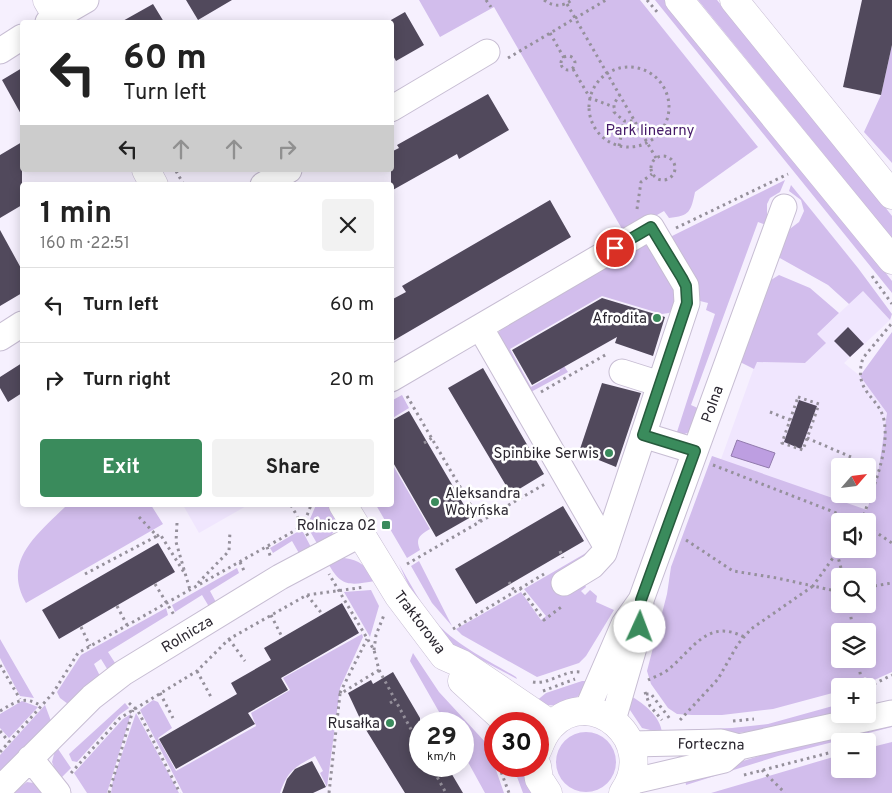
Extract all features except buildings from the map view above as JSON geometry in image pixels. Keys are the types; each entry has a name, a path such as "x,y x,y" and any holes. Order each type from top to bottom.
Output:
{"street":[{"path":"53,16 86,0"},
{"path":"679,0 892,260"},
{"path":"734,0 892,195"},
{"path":"0,51 20,39"},
{"path":"394,107 494,57"},
{"path":"268,182 285,172"},
{"name":"Polna","path":"586,712 624,624 641,600 701,456 784,207"},
{"path":"397,384 480,327 648,227 686,286 687,303 606,546 598,561 559,570"},
{"path":"0,338 20,325"},
{"path":"480,327 606,546"},
{"path":"617,362 660,384"},
{"path":"643,435 701,456"},
{"name":"Traktorowa","path":"344,507 398,595 451,646 462,664 552,725"},
{"name":"Rolnicza","path":"0,789 107,684 280,577 361,534"},
{"name":"Polna","path":"613,720 640,627 641,600"},
{"path":"451,646 454,674 496,712"},
{"name":"Forteczna","path":"876,711 892,706"},
{"path":"549,730 552,725 574,713 586,712 613,720 624,730 632,744 634,760 627,788"},
{"name":"Forteczna","path":"876,716 892,713"},
{"name":"Forteczna","path":"632,744 720,742 739,747 840,723"},
{"path":"627,788 724,760 739,747"},
{"path":"30,758 66,786"},
{"path":"539,777 548,793"}],"path":[{"path":"486,0 490,7"},
{"path":"544,0 556,6 567,4 572,0"},
{"path":"494,57 550,33 606,0"},
{"path":"567,4 656,158"},
{"path":"550,33 564,58"},
{"path":"570,56 574,59 576,63 573,69 564,69 561,62 564,58 570,56"},
{"path":"627,66 640,68 653,74 662,84 668,96 670,108 667,122 660,133 648,143 639,147 619,146 602,137 593,127 589,114 590,98 594,87 608,72 627,66"},
{"path":"573,69 590,98 614,107"},
{"path":"620,94 616,98 614,107 618,118 624,121 635,121"},
{"path":"619,146 624,121"},
{"path":"668,157 674,163 675,171 666,180 658,180 652,174 651,164 656,158 668,157"},
{"path":"652,174 641,182 648,227 768,185 788,174"},
{"path":"864,513 884,446 884,419 860,379 861,364 862,358 892,323"},
{"path":"522,403 606,354 617,362"},
{"path":"397,384 432,438 480,521"},
{"path":"798,396 819,404 803,450 782,443 790,420 798,396"},
{"path":"770,412 790,420"},
{"path":"424,443 432,438"},
{"path":"807,438 851,457"},
{"path":"701,456 838,513"},
{"path":"408,564 547,483"},
{"path":"452,492 459,486"},
{"path":"194,586 303,526 310,507"},
{"path":"139,517 157,536"},
{"path":"177,523 176,542 190,590"},
{"path":"0,752 53,693 78,653 190,590 229,551 230,531"},
{"path":"876,532 892,543"},
{"path":"85,574 160,534 185,574"},
{"path":"685,540 733,571 777,578 831,590"},
{"path":"402,556 411,572"},
{"path":"679,722 718,679 751,629 813,586 832,558"},
{"path":"451,646 450,631 515,592 559,570"},
{"path":"509,582 515,592"},
{"path":"876,586 892,583"},
{"path":"155,584 186,634"},
{"path":"66,786 70,773 120,718 197,672 228,639 307,595 319,593"},
{"path":"307,595 322,615"},
{"path":"374,650 379,623 398,595"},
{"path":"342,598 374,650 379,670 409,726"},
{"path":"117,606 127,625"},
{"path":"271,615 282,638"},
{"path":"81,627 90,646"},
{"path":"642,683 667,671 690,648 712,631 727,631 744,637"},
{"path":"228,639 245,661"},
{"path":"328,793 340,694 367,639"},
{"path":"0,665 20,699"},
{"path":"340,694 379,670"},
{"path":"531,681 540,682 573,671 582,672 579,678 543,691 536,691"},
{"path":"197,672 210,697"},
{"path":"876,683 892,675"},
{"path":"160,693 173,718"},
{"path":"670,720 651,694 646,694 650,706 663,720 687,722"},
{"path":"0,711 20,699 34,701 41,706"},
{"path":"390,703 395,700"},
{"path":"129,703 133,709 138,711 180,793"},
{"path":"109,793 133,709"},
{"path":"730,721 763,718"},
{"path":"0,731 9,742"},
{"path":"736,777 831,752"},
{"path":"761,769 785,793"},
{"path":"437,777 446,793"},
{"path":"504,777 509,793"}],"shaded area":[{"path":"863,291 890,320 844,363 860,376 887,413 876,481 876,458 831,458 831,499 720,462 756,362 806,363 817,334"},
{"path":"737,440 775,453 769,468 731,456"},
{"path":"843,503 869,503 867,511"},
{"path":"184,507 244,507 199,533"}],"green space":[{"name":"Park linearny","path":"419,0 640,0 758,147 695,192 691,208 685,214 669,218 664,211 631,230 629,225 622,229 494,7 440,37"},
{"path":"655,0 665,0 853,231 892,281 892,293"},
{"path":"698,0 717,0 892,216 892,238"},
{"path":"892,45 892,163 864,132 881,95"},
{"path":"785,180 780,192 770,198 767,204 767,216 772,227 758,222 691,405 702,410 699,420 690,431 682,435 676,435 715,314 706,310 708,303 696,300 666,239"},
{"path":"791,185 858,268 892,314 890,320 863,291 849,304 828,285 778,257 787,231 799,222 804,211 801,200 789,191"},
{"path":"645,245 654,248 677,286 677,307 669,313 662,314 602,296 510,349 531,387 560,371 559,369 564,366 568,372 529,393 498,340 498,333 503,327"},
{"path":"779,275 810,288 839,313 817,334 826,343 805,363 757,362 754,369 740,362 771,280"},
{"path":"892,332 892,672 876,679 865,677 831,678 831,693 773,709 722,715 692,715 677,714 668,708 651,684 647,671 667,594 671,567 712,456 831,497 831,503 847,503 867,510 869,503 876,503 876,481 887,413 860,376"},
{"path":"402,395 409,408 394,417 394,399"},
{"path":"394,467 430,529 419,537 420,550 407,558 377,507 394,507"},
{"path":"65,507 152,507 163,524 26,603 19,588 18,573 21,560 27,548 45,526"},
{"path":"315,507 333,507 336,517 335,529 329,539 319,547 307,526"},
{"path":"299,531 303,532 313,551 300,555 292,541 273,553 270,548"},
{"path":"598,546 584,583 586,587 581,591 585,595 590,590 597,596 596,602 614,610 586,656 579,663 537,677 462,635 456,629 521,592 541,620 546,616 524,589"},
{"path":"344,558 359,562 375,581 353,584 342,581 328,563"},
{"path":"419,561 452,626 432,603 411,566"},
{"path":"399,564 424,607 442,629 462,645 517,679 449,643 415,600"},
{"path":"237,568 239,573 210,591 218,606 211,610 202,595 175,612 172,605"},
{"path":"371,590 379,606 370,637 344,592"},
{"path":"166,608 168,615 108,652 117,666 109,672 101,659 94,664 101,678 68,704 60,698 57,692 81,655"},
{"path":"362,634 363,637 340,688 327,787 320,773 323,771 315,756 302,763 289,774 280,793 183,793 140,710 153,700 158,702 172,728 158,738 176,771 256,726 251,713 290,690 283,678"},
{"path":"0,639 34,698 20,696 0,658"},
{"path":"413,653 439,692 457,712 439,712 410,661"},
{"path":"582,681 589,681 579,696 567,704 553,705 535,702 546,693"},
{"path":"627,694 644,705 654,715 661,727 662,733 642,728 628,707"},
{"path":"22,701 38,707 9,738 0,728 0,714"},
{"path":"125,703 129,708 119,715 77,762 72,761 69,754"},
{"path":"45,705 51,721 0,776 0,755"},
{"path":"831,706 831,713 778,727 739,733 682,735 683,730 768,724"},
{"path":"136,713 179,793 111,793 113,780"},
{"path":"131,714 107,793 87,793 74,773 123,719"},
{"path":"892,721 892,727 868,733 844,733"},
{"path":"474,730 484,741 484,777 498,777 504,793 485,793 474,773"},
{"path":"586,732 602,737 607,741 611,746 616,762 611,778 607,783 602,787 586,792 570,787 565,783 561,778 556,762 561,746 565,741 570,737"},
{"path":"831,736 831,743 778,756 686,785 685,779 788,747"},
{"path":"892,742 892,793 711,793 831,758 831,778 876,778 876,746"},
{"path":"56,746 71,768 59,780 52,762"},
{"path":"517,777 528,777 533,793 523,793"},
{"path":"27,782 39,784 48,793 11,793"}],"place":[{"name":"Afrodita","path":"657,318"},
{"name":"Spinbike Serwis","path":"609,453"},
{"name":"Aleksandra Wołyńska","path":"435,502"},
{"name":"Rolnicza 02","path":"386,525"},
{"name":"Rusałka","path":"390,723"}],"route":[{"path":"615,248 651,227 686,286 687,303 683,322 643,435 695,451 641,600 640,627"}]}
